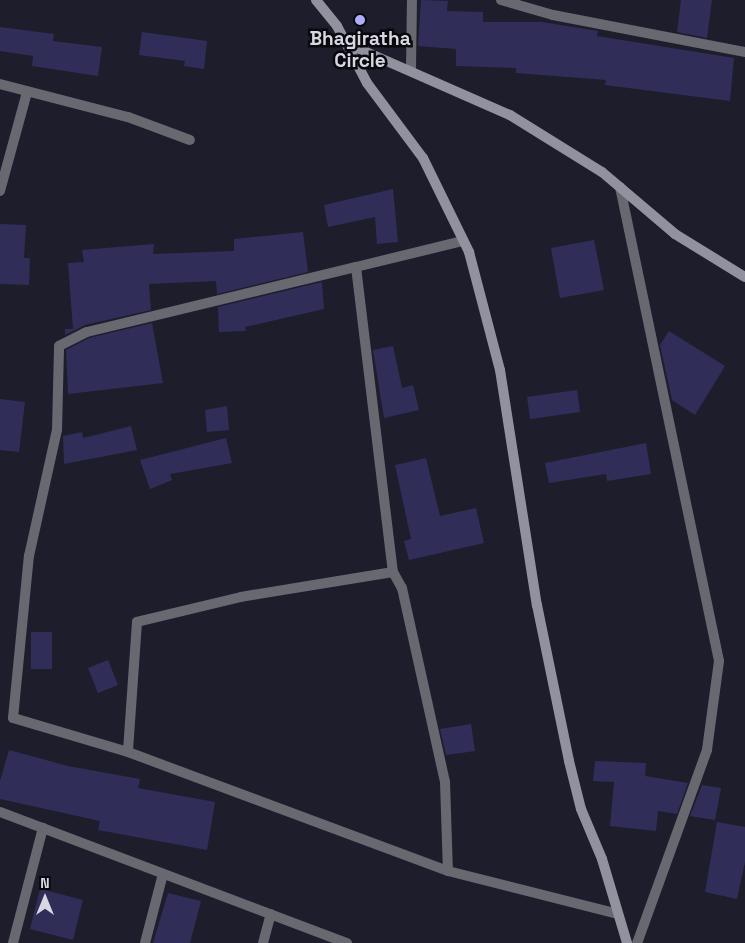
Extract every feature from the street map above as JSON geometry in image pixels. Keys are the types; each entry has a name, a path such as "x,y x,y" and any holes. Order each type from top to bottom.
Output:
{"street":[{"path":"316,0 348,44 367,83 422,158 463,241 500,370 537,606 581,809 627,943"},
{"path":"410,69 412,0"},
{"path":"501,0 553,15 745,52"},
{"path":"348,44 410,69 510,115 620,187 675,234 745,277"},
{"path":"0,84 128,117 190,140"},
{"path":"0,191 27,92"},
{"path":"620,187 719,661 707,750 638,943"},
{"path":"463,241 87,332 59,346 57,430 29,556 13,718 128,752 448,871 618,914"},
{"path":"356,267 392,572 402,588 445,782 448,871"},
{"path":"128,752 137,622 241,597 392,572"},
{"path":"0,812 347,943"},
{"path":"13,943 43,828"},
{"path":"145,943 163,874"},
{"path":"263,943 271,914"}],"building":[{"path":"421,0 448,1 447,11 483,12 483,22 542,22 598,31 597,36 734,58 730,101 605,85 606,80 516,73 516,68 456,66 456,49 418,46"},
{"path":"681,0 712,0 707,38 677,32"},
{"path":"0,27 54,34 53,41 102,47 98,76 32,66 33,56 0,51"},
{"path":"142,32 207,41 204,69 184,66 185,61 139,55"},
{"path":"393,189 398,242 377,244 375,217 328,227 324,205"},
{"path":"0,224 26,225 24,258 30,258 29,285 0,284"},
{"path":"303,232 308,272 217,294 216,281 149,284 151,310 85,325 65,335 65,329 73,329 68,263 84,262 82,250 154,244 153,254 234,251 234,239"},
{"path":"594,240 604,290 560,298 551,248"},
{"path":"322,282 324,309 245,327 246,331 219,332 218,307"},
{"path":"152,323 163,383 68,394 66,350 89,338"},
{"path":"669,331 725,366 695,415 672,400 660,345"},
{"path":"393,346 402,388 413,385 419,410 384,418 373,350"},
{"path":"577,390 580,412 530,419 527,397"},
{"path":"0,399 25,402 19,452 0,450"},
{"path":"227,406 229,430 207,432 205,410"},
{"path":"131,426 137,450 64,464 63,436 82,432 83,438"},
{"path":"226,438 232,463 170,474 172,480 150,489 140,460"},
{"path":"646,443 651,474 607,481 606,474 549,483 545,463"},
{"path":"426,458 440,516 476,508 484,543 409,560 404,541 411,539 395,465"},
{"path":"31,632 52,632 52,669 31,669"},
{"path":"108,660 118,685 98,693 88,668"},
{"path":"471,724 475,751 446,755 440,729"},
{"path":"9,750 68,766 140,779 138,788 215,802 207,850 98,830 100,821 0,799 0,781"},
{"path":"595,761 646,763 645,776 688,783 677,814 658,811 656,831 610,826 614,782 593,781"},
{"path":"702,785 721,788 715,820 690,816"},
{"path":"717,822 745,827 745,862 737,899 705,892"},
{"path":"40,889 83,900 73,940 30,929"},
{"path":"168,893 201,901 190,943 153,943"}],"place":[{"name":"Bhagiratha Circle","path":"360,20"}]}
